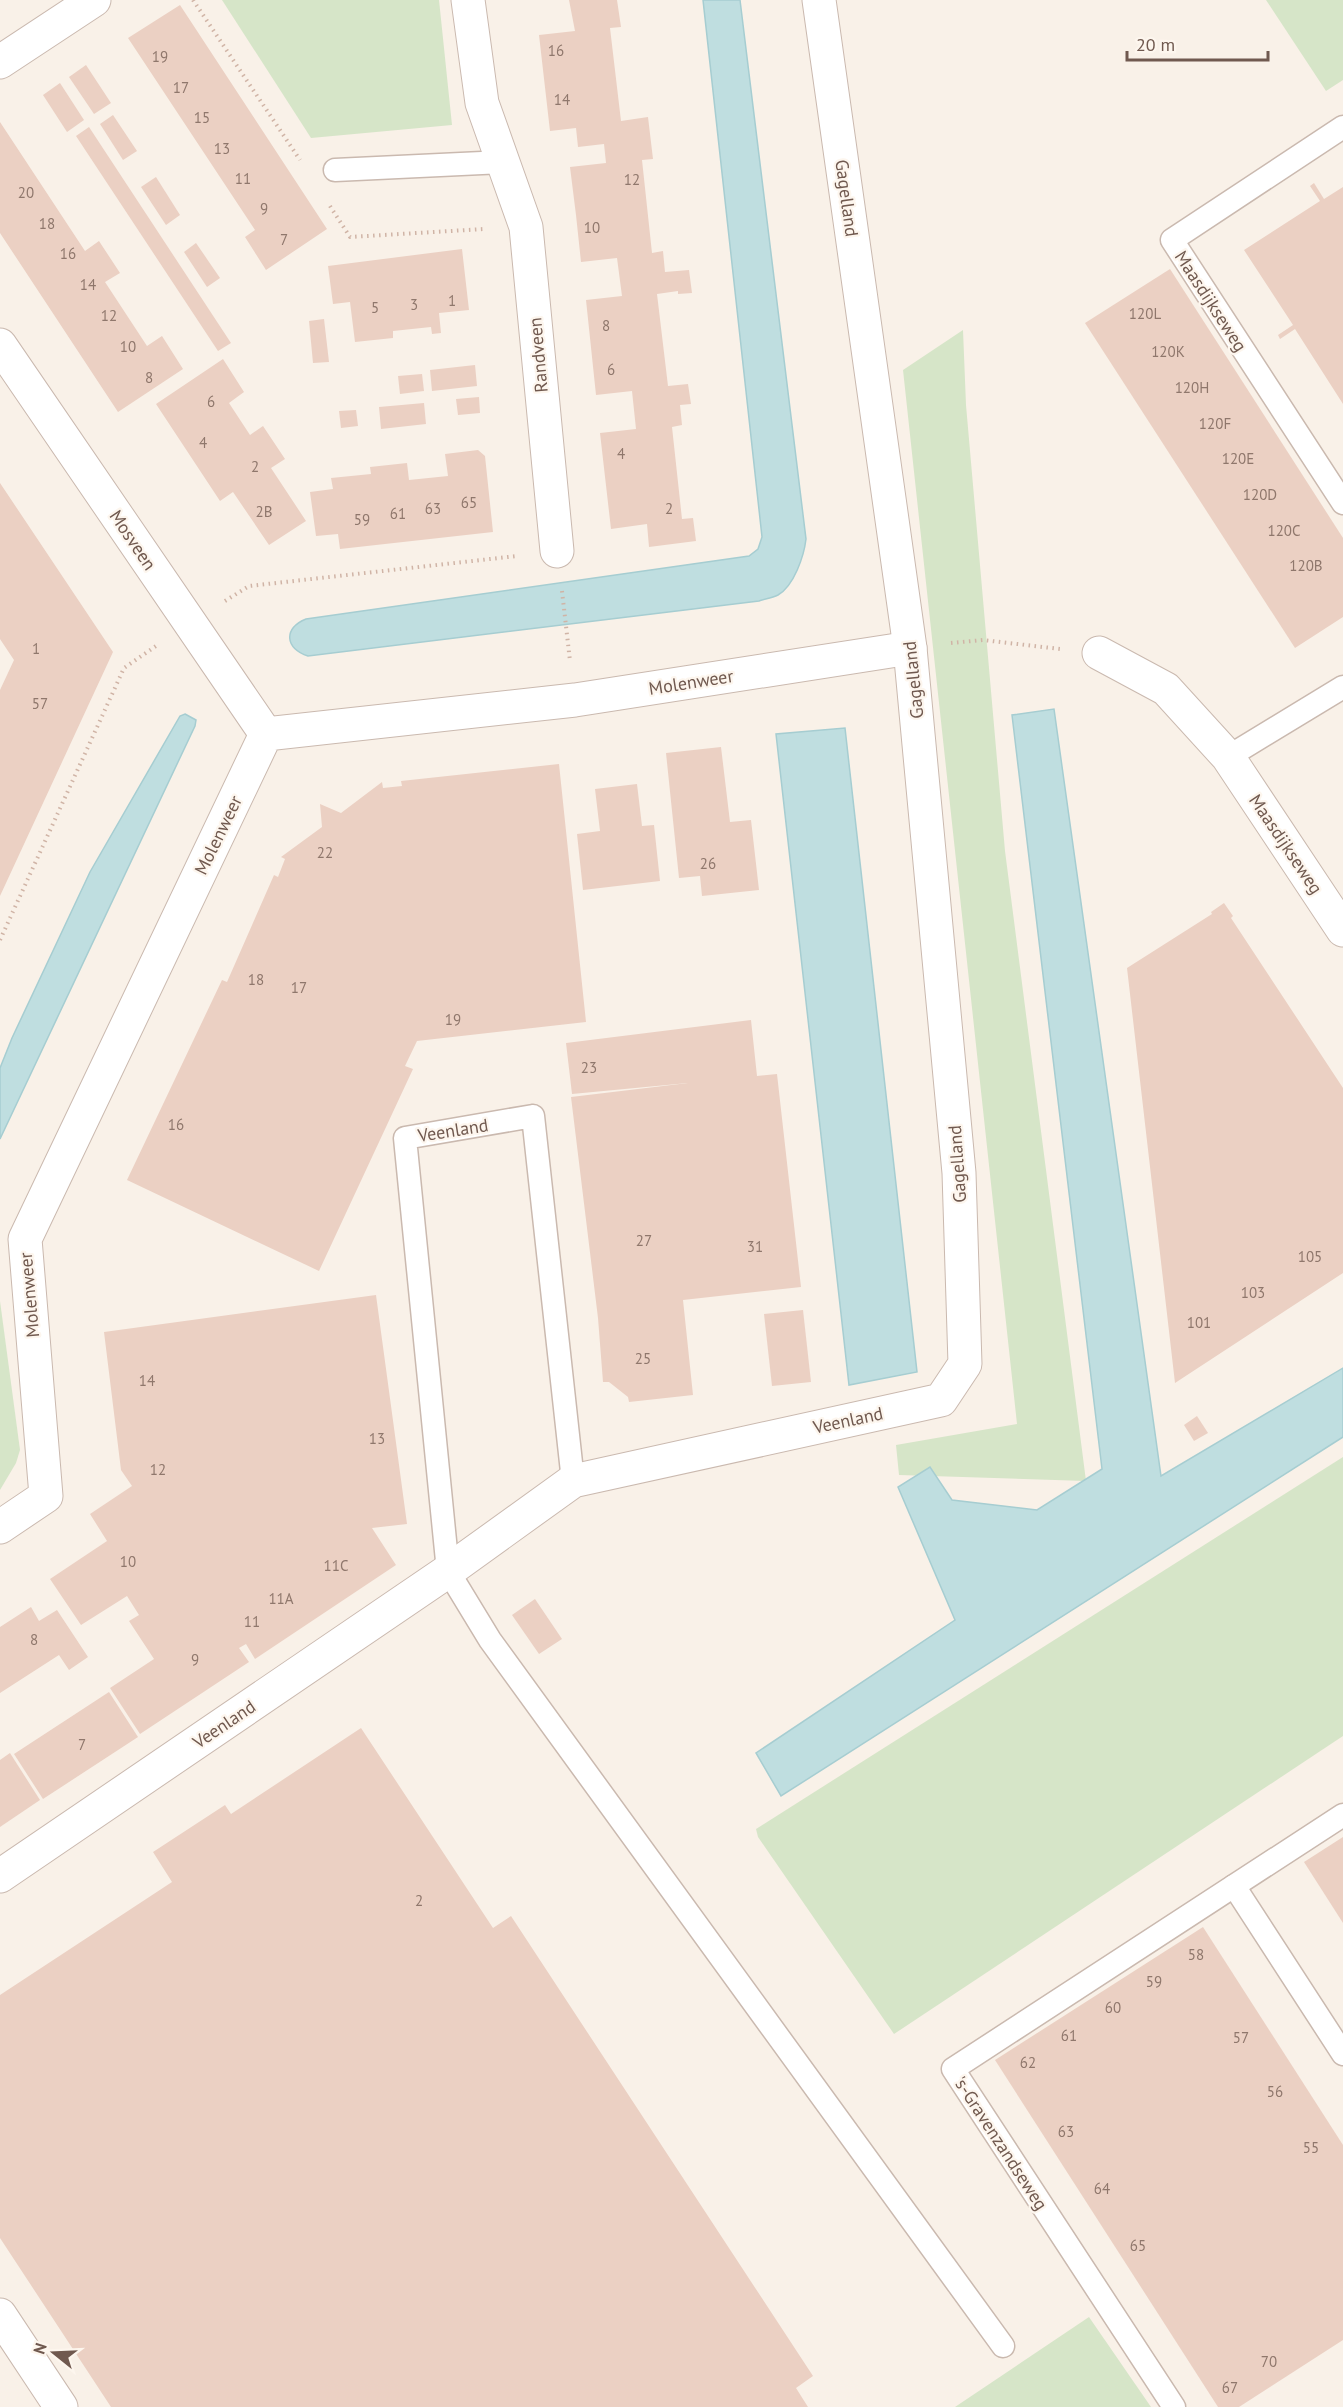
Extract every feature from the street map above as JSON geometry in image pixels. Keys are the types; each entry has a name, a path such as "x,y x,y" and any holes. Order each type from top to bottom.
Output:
{"street":[{"path":"0,62 94,0"},
{"name":"Randveen","path":"468,0 482,103 526,226 557,551"},
{"name":"Gagelland","path":"819,0 910,648 959,1173 965,1364"},
{"name":"Mosveen","path":"0,345 266,734"},
{"name":"Molenweer","path":"0,1527 46,1496 12,1241 266,734 575,700 910,648"},
{"name":"Maasdijkseweg","path":"1099,653 1166,689 1228,757 1343,930"},
{"name":"Veenland","path":"0,1876 448,1571 573,1481 941,1400 965,1364"},
{"path":"0,2315 61,2407"}],"lane":[{"name":"Maasdijkseweg","path":"1343,127 1172,240 1343,503"},
{"path":"335,170 503,162"},
{"path":"1228,757 1343,687"},
{"name":"Veenland","path":"448,1571 405,1138 534,1116 573,1481"},
{"path":"448,1571 490,1640 1003,2346"},
{"name":"'s-Gravenzandseweg","path":"1173,2407 953,2069 1343,1815"},
{"path":"1234,1886 1343,2054"}],"path":[{"path":"0,940 124,668 249,586 557,551"},
{"path":"561,584 567,637"},
{"path":"910,648 983,640 1099,653"}],"green space":[{"path":"222,0 439,0 452,125 311,138"},
{"path":"1266,0 1343,0 1343,80 1326,91"},
{"path":"963,330 966,405 1005,851 1086,1481 899,1475 896,1445 1017,1424 903,370"},
{"path":"0,1301 20,1450 16,1463 0,1490"},
{"path":"1343,1457 1343,1736 894,2034 758,1837 756,1829"},
{"path":"1089,2317 1151,2407 955,2407"}],"water":[{"path":"703,0 740,0 806,539 803,554 789,585 778,595 759,601 308,656 300,653 291,644 290,633 306,619 749,556 758,549 762,537"},
{"path":"1054,709 1161,1476 1343,1368 1343,1437 781,1796 756,1753 955,1620 898,1487 930,1467 952,1500 1037,1510 1102,1469 1012,715"},
{"path":"185,714 196,720 195,726 0,1139 0,1068 12,1038 90,872 180,716"},
{"path":"845,728 917,1372 849,1385 776,734"}],"building":[{"path":"569,0 617,0 621,27 610,28 621,121 648,117 653,159 642,160 652,253 663,251 665,272 689,270 692,293 678,294 678,291 657,294 668,386 688,384 691,404 680,405 682,425 672,427 682,519 693,518 696,541 649,547 647,524 611,529 600,433 636,429 632,391 596,395 586,300 622,296 617,258 581,262 570,167 606,163 604,144 578,147 576,128 550,131 539,35 575,31"},
{"path":"180,5 327,229 266,270 245,237 255,230 128,38"},
{"path":"86,65 111,103 94,114 69,77"},
{"path":"60,83 84,120 67,132 43,95"},
{"path":"113,115 137,151 123,160 100,124"},
{"path":"0,122 85,251 99,241 120,273 105,282 147,346 162,336 183,369 118,412 0,233"},
{"path":"89,127 231,343 218,351 76,136"},
{"path":"156,177 180,215 166,225 141,187"},
{"path":"1314,183 1324,199 1343,187 1343,404 1295,329 1280,339 1278,335 1293,325 1244,250 1320,201 1310,186"},
{"path":"196,243 220,278 207,287 184,252"},
{"path":"462,249 469,310 439,313 441,333 432,334 431,327 393,331 393,338 355,342 350,302 333,304 328,266"},
{"path":"1170,269 1343,538 1343,617 1295,648 1085,323"},
{"path":"324,319 329,362 313,363 309,321"},
{"path":"223,359 244,392 229,403 250,435 263,426 285,459 271,468 306,521 269,545 233,492 220,501 156,404"},
{"path":"475,365 477,386 432,391 430,370"},
{"path":"422,374 424,391 400,394 398,376"},
{"path":"479,397 480,413 458,415 456,399"},
{"path":"424,403 426,424 381,429 379,407"},
{"path":"356,410 358,426 341,428 339,411"},
{"path":"478,450 485,456 493,532 340,549 338,534 316,536 310,492 333,489 331,478 371,474 370,467 407,463 409,480 448,476 445,454"},
{"path":"0,483 113,652 0,896 0,690 14,660 0,639"},
{"path":"721,747 730,822 751,820 759,890 702,896 700,876 679,878 666,753"},
{"path":"559,764 586,1022 417,1041 405,1066 413,1069 319,1271 127,1180 222,980 227,982 274,875 278,877 285,859 281,857 322,827 320,804 341,813 382,782 383,788 402,786 401,781"},
{"path":"637,784 642,826 654,825 660,881 583,890 577,834 600,831 595,789"},
{"path":"1224,903 1233,916 1231,918 1343,1088 1343,1273 1175,1383 1127,968 1212,914 1211,912"},
{"path":"751,1020 757,1076 777,1074 801,1287 683,1300 693,1395 629,1402 628,1397 609,1382 603,1382 598,1318 571,1097 688,1083 572,1094 566,1043"},
{"path":"376,1295 407,1524 372,1528 396,1565 255,1659 246,1644 239,1648 249,1662 140,1734 110,1688 154,1659 129,1621 139,1615 127,1596 81,1625 50,1579 107,1541 90,1514 132,1486 121,1470 104,1332"},
{"path":"803,1310 811,1382 772,1386 764,1314"},
{"path":"1197,1416 1208,1433 1194,1441 1184,1425"},
{"path":"535,1599 562,1639 539,1654 512,1615"},
{"path":"31,1607 39,1621 57,1610 88,1657 69,1670 59,1655 0,1693 0,1627"},
{"path":"109,1692 138,1737 43,1799 14,1754"},
{"path":"361,1728 493,1928 511,1916 813,2376 796,2388 808,2407 111,2407 0,2238 0,1995 172,1882 153,1852 225,1805 231,1814"},
{"path":"10,1753 40,1800 0,1827 0,1760"},
{"path":"1343,1837 1343,1923 1304,1862"},
{"path":"1203,1927 1343,2145 1343,2340 1239,2407 1218,2407 995,2060"}]}
